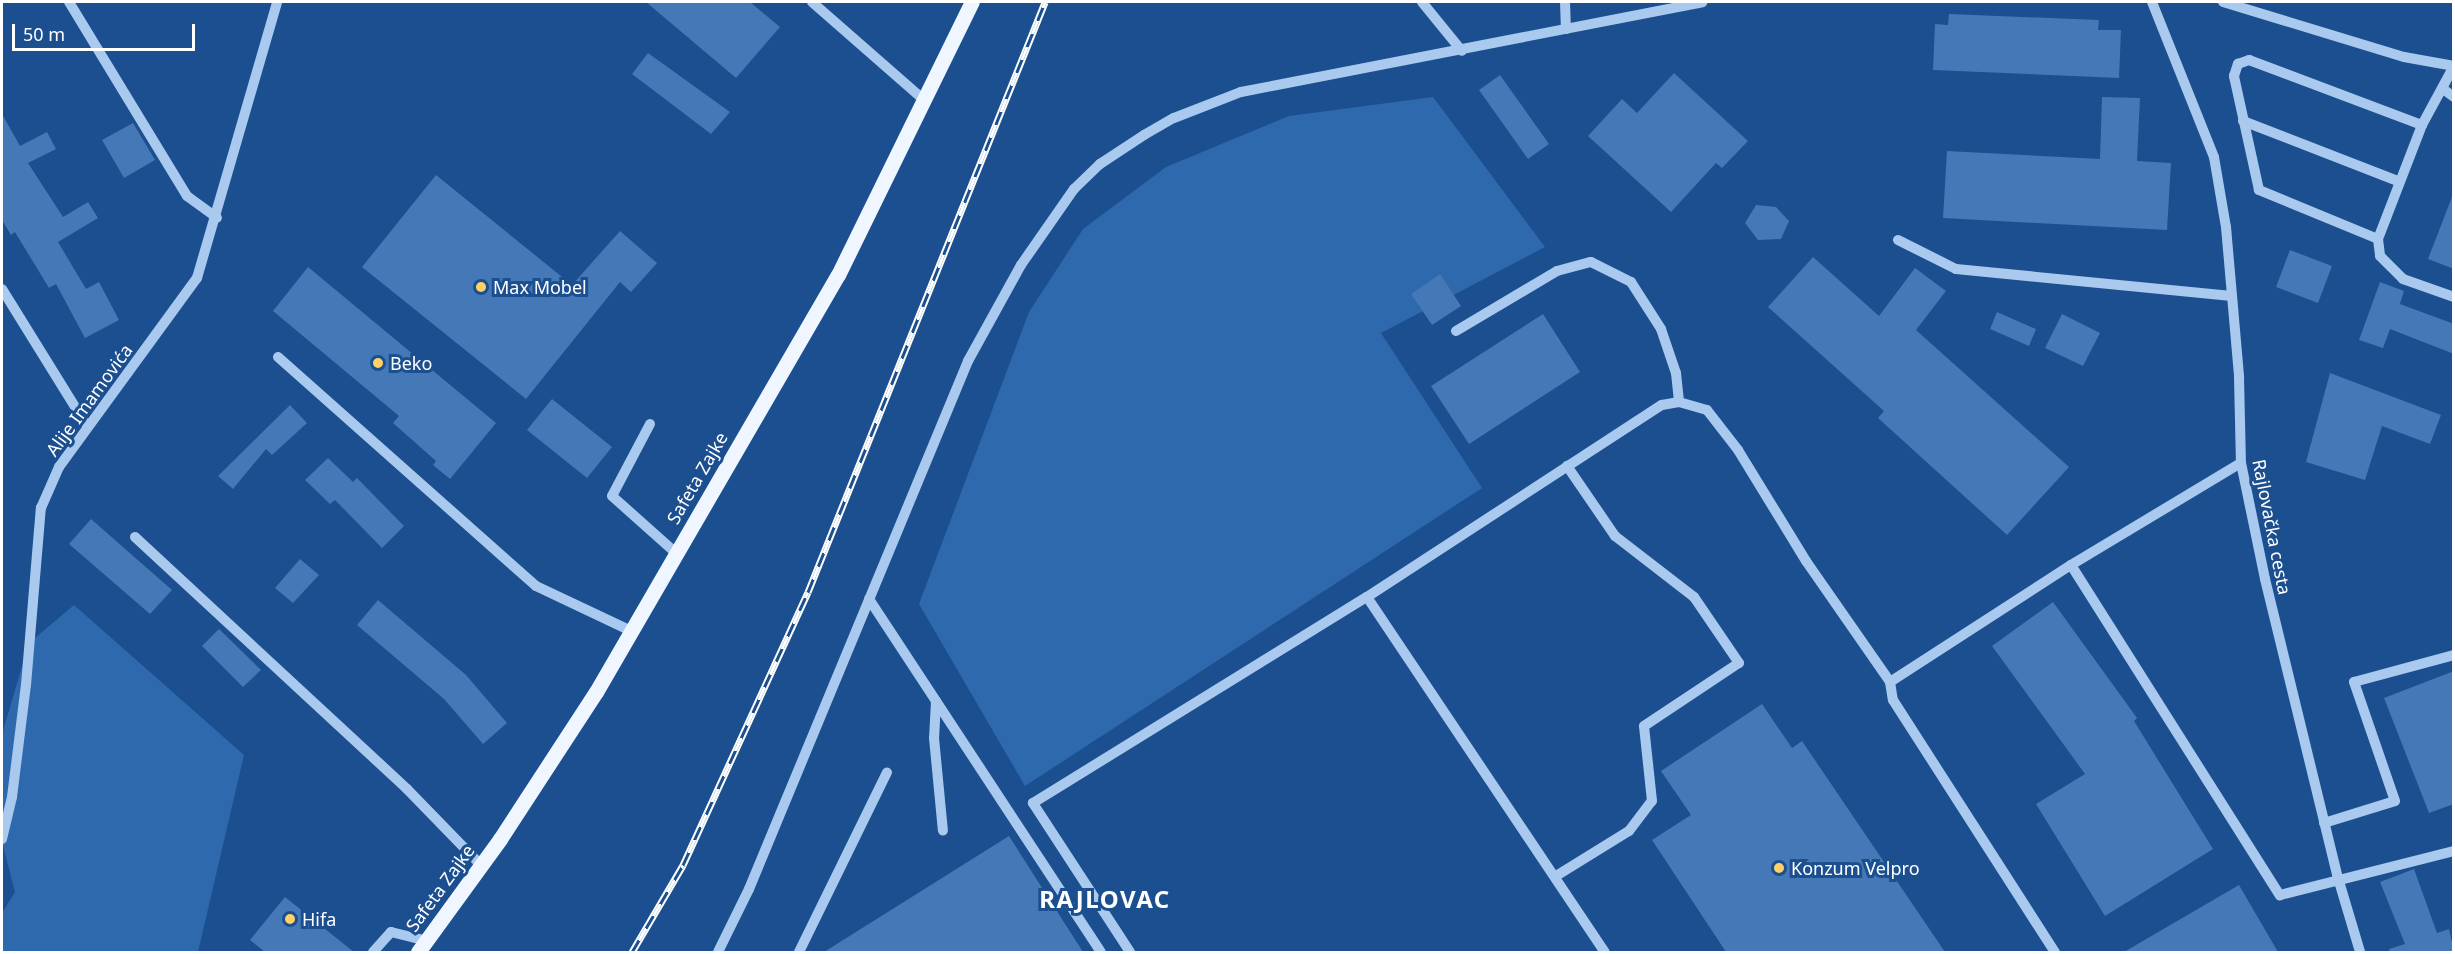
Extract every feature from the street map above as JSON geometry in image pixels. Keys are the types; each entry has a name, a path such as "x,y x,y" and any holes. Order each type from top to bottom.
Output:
{"main road":[{"name":"Safeta Zajke","path":"422,947 481,865 631,631 838,275 972,2"}],"street":[{"path":"69,2 188,196 217,218"},
{"name":"Alije Imamovića","path":"2,839 41,508 59,467 87,426 176,312 197,278 217,218 277,2"},
{"path":"812,2 925,101"},
{"path":"1422,2 1462,51"},
{"path":"1565,2 1566,29"},
{"path":"718,952 749,888 968,361 1052,216 1100,164 1174,118 1241,92 1462,51 1702,2"},
{"name":"Rajlovačka cesta","path":"2152,2 2214,157 2226,227 2240,377 2241,463 2265,579 2337,878 2360,952"},
{"path":"2223,2 2404,57 2454,66 2422,124 2378,239 2380,256 2403,279 2454,297"},
{"path":"2378,239 2259,190 2234,76 2238,64 2249,60 2422,124"},
{"path":"2443,89 2454,97"},
{"path":"2243,121 2400,182"},
{"path":"1898,240 1956,269 2232,296"},
{"path":"1456,331 1557,271 1591,262 1631,282 1661,329 1676,373 1678,402"},
{"path":"2,289 87,426"},
{"path":"278,357 536,586 631,631"},
{"path":"1130,952 1033,803 1367,597 1662,405 1678,402 1707,410 1738,450 1806,561 1890,682 1893,700 2055,952"},
{"path":"650,424 612,496 676,553"},
{"path":"1890,682 2070,565 2241,463"},
{"path":"1556,876 1629,831 1652,801 1644,726 1739,663 1694,597 1615,536 1567,466"},
{"path":"135,537 407,789 481,865"},
{"path":"2070,565 2280,895 2337,878 2454,851"},
{"path":"1367,597 1605,952"},
{"path":"869,599 1101,952"},
{"path":"2324,823 2395,801 2354,682 2454,655"},
{"path":"936,700 934,738 943,831"},
{"path":"799,952 887,772"},
{"path":"373,952 391,932 422,947"}],"shaded area":[{"path":"1433,97 1545,247 1381,333 1482,488 1025,786 919,604 1029,312 1083,229 1166,167 1289,116"},
{"path":"74,605 244,755 198,952 2,952 2,913 15,892 2,842 2,734 29,643"}],"building":[{"path":"646,2 750,2 780,27 736,78"},
{"path":"1949,14 2099,20 2098,30 2121,30 2119,78 1933,70 1935,24 1948,25"},
{"path":"648,53 730,112 711,134 632,74"},
{"path":"1674,73 1748,141 1722,168 1716,163 1671,212 1588,136 1622,99 1637,113"},
{"path":"1500,75 1549,144 1528,159 1479,90"},
{"path":"2102,97 2140,98 2137,161 2171,163 2167,230 1943,218 1947,151 2100,159"},
{"path":"2,114 20,146 47,132 56,149 28,163 63,217 88,202 98,218 58,242 86,289 99,282 119,320 85,338 56,284 49,288 15,232 11,235 2,220"},
{"path":"133,123 155,160 124,178 102,140"},
{"name":"Max Mobel","path":"436,175 572,285 620,231 657,263 631,292 620,282 526,399 362,267"},
{"path":"2452,197 2454,197 2454,269 2428,259"},
{"path":"1756,205 1776,207 1789,221 1781,239 1758,240 1745,223"},
{"path":"2290,250 2332,266 2318,303 2276,287"},
{"path":"1813,257 1879,316 1915,268 1946,291 1916,330 2069,467 2007,535 1878,418 1884,411 1768,307"},
{"path":"308,267 496,423 450,479 433,465 436,461 393,423 399,416 273,311"},
{"path":"1440,274 1461,306 1432,325 1411,294"},
{"path":"2380,282 2404,291 2400,304 2454,324 2454,354 2390,329 2383,348 2359,340"},
{"path":"1997,312 2036,329 2029,346 1990,329"},
{"path":"1543,314 1580,372 1469,444 1431,386"},
{"path":"2062,314 2100,333 2083,366 2045,348"},
{"path":"2330,373 2441,415 2430,444 2382,426 2365,480 2306,462"},
{"path":"552,399 612,447 587,478 527,430"},
{"path":"290,405 307,423 272,455 266,449 233,489 218,476"},
{"path":"328,458 353,482 357,478 404,526 382,548 335,500 330,504 305,480"},
{"path":"91,519 172,590 150,614 69,544"},
{"path":"300,559 319,575 293,603 275,588"},
{"path":"378,600 466,675 507,723 483,744 444,699 357,625"},
{"path":"2053,602 2137,718 2134,721 2213,849 2105,916 2036,804 2085,774 1992,646"},
{"path":"219,629 261,670 243,687 202,646"},
{"path":"2454,671 2454,804 2429,813 2384,698"},
{"name":"Konzum Velpro","path":"1762,704 1792,748 1802,741 1945,952 1726,952 1652,840 1691,815 1661,771"},
{"path":"1009,836 1083,952 824,952"},
{"path":"2414,869 2437,933 2449,929 2454,952 2390,952 2389,949 2405,944 2380,882"},
{"path":"2239,885 2278,952 2124,952"},
{"name":"Hifa","path":"285,897 354,952 265,952 250,940"}],"railway":[{"path":"632,952 683,865 808,592 1045,2"}],"place":[{"name":"Max Mobel","path":"481,287"},
{"name":"Beko","path":"378,363"},
{"name":"Konzum Velpro","path":"1779,868"},
{"name":"Hifa","path":"290,919"}],"district":[{"name":"RAJLOVAC","path":"1105,899"}]}
